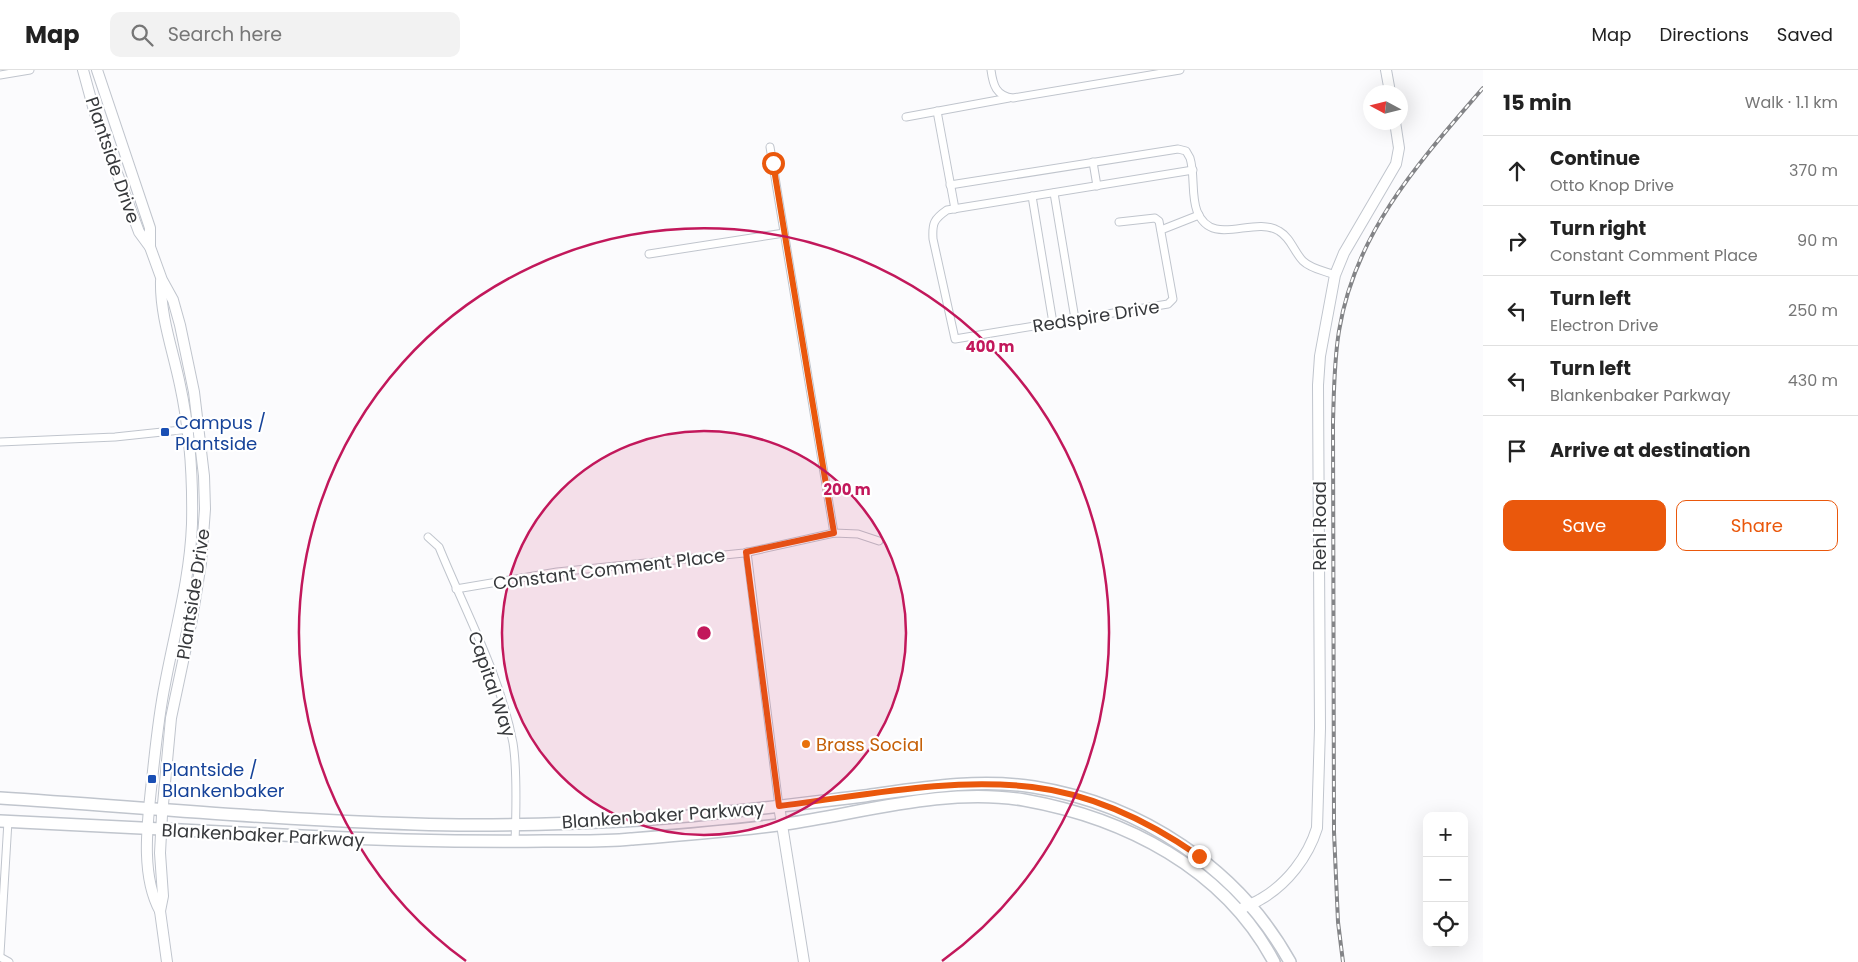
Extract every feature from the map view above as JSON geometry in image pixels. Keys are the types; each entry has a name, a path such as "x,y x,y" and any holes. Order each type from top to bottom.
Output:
{"main road":[{"name":"Blankenbaker Parkway","path":"0,798 388,823 516,824 644,819 779,806 967,784 1033,787 1080,797 1145,823 1199,856 1249,904 1274,935 1290,962"},
{"name":"Blankenbaker Parkway","path":"4,821 381,841 515,842 628,840 782,824 950,798 995,797 1028,801 1089,815 1143,837 1193,868 1238,912 1274,962"}],"street":[{"path":"0,75 30,70"},
{"name":"Plantside Drive","path":"83,70 95,114 139,232 150,248 162,280 173,300 180,325 200,428 205,508 198,583 171,718 161,829 160,854 163,896 160,911 167,962"},
{"name":"Plantside Drive","path":"96,70 150,228 150,248"},
{"path":"991,70 996,90 1004,96 1013,98"},
{"path":"906,117 1180,70"},
{"path":"1386,70 1389,85"},
{"path":"937,111 955,209"},
{"name":"Rehl Road","path":"1238,912 1249,904 1260,900 1299,864 1312,843 1318,821 1320,728 1318,386 1320,356 1335,275 1344,253 1396,164 1399,148 1396,130"},
{"path":"770,147 834,533"},
{"path":"950,186 1178,148 1186,151 1190,158 1193,170 1196,210 1208,225 1217,230 1273,228 1286,237 1303,261 1335,275"},
{"path":"114,164 126,159"},
{"path":"1093,162 1097,186"},
{"name":"Redspire Drive","path":"1161,230 1173,299 1168,304 955,339 932,226 935,218 947,210 1193,170"},
{"path":"1054,193 1075,319"},
{"path":"1032,196 1052,323"},
{"path":"1119,222 1154,218 1159,220 1161,230 1199,215"},
{"path":"650,254 784,233"},
{"name":"Plantside Drive","path":"160,911 152,897 151,888 149,808 161,705 187,582 190,551 192,477 188,429 173,350 160,302 162,280"},
{"path":"0,442 115,438 200,428"},
{"name":"Constant Comment Place","path":"456,589 557,572 746,552 834,533 850,533 879,540"},
{"name":"Capital Way","path":"428,537 438,547 492,674 506,718 513,748 515,842"},
{"path":"746,552 779,806 804,962"},
{"path":"174,642 186,644"},
{"path":"4,821 0,956 9,962"}],"railway":[{"path":"1343,962 1338,922 1334,832 1333,422 1337,342 1347,295 1359,262 1375,230 1393,200 1414,171 1483,88"}],"place":[{"name":"Campus / Plantside","path":"165,432"},
{"name":"Brass Social","path":"806,744"},
{"name":"Plantside / Blankenbaker","path":"152,779"}],"route":[{"path":"773,163 834,533 746,552 779,806 938,786 997,784 1033,787 1080,797 1121,812 1177,841 1199,856"}]}
